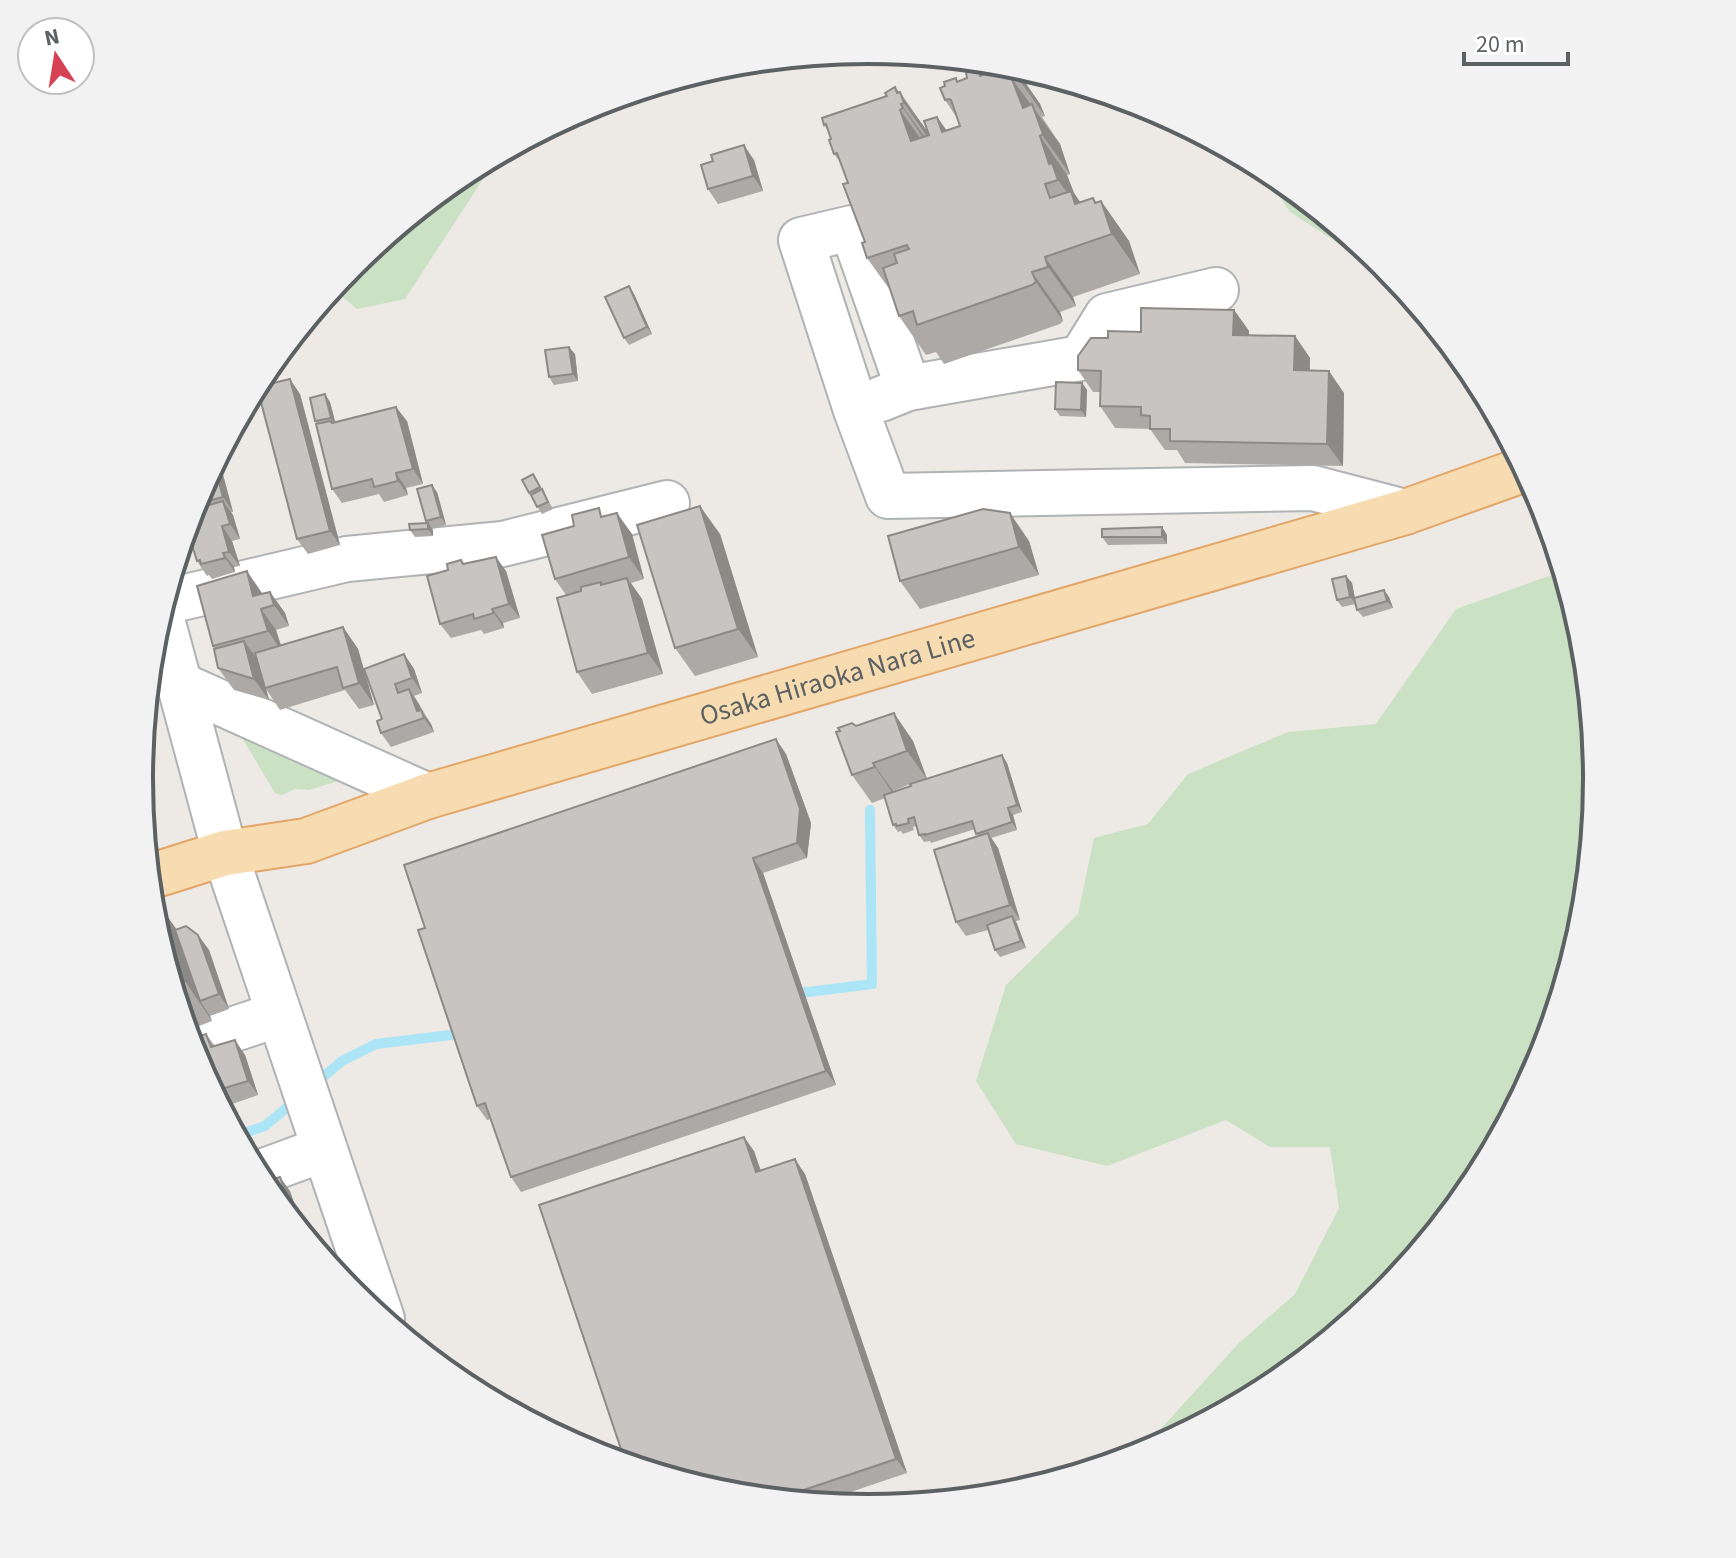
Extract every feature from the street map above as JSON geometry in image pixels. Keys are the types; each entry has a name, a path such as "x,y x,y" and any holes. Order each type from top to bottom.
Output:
{"main road":[{"name":"Osaka Hiraoka Nara Line","path":"159,874 225,853 306,841 428,796 1405,512 1514,473"}],"street":[{"path":"908,388 852,228 801,240 856,410 888,496 1313,488 1405,512"},
{"path":"856,410 908,388 1081,358 1107,316 1216,290"},
{"path":"172,615 347,559 503,544 667,503"},
{"path":"167,639 225,853 374,1296"},
{"path":"181,685 428,796"},
{"path":"202,1040 279,1014"},
{"path":"269,1169 324,1149"}],"green space":[{"path":"485,175 405,299 357,309 341,296 362,273 433,212"},
{"path":"1278,194 1350,251 1290,212"},
{"path":"1553,575 1559,594 1577,686 1583,779 1577,872 1559,964 1545,1009 1509,1095 1463,1176 1406,1250 1374,1285 1339,1317 1265,1374 1157,1433 1239,1343 1295,1294 1339,1208 1330,1147 1270,1147 1226,1120 1107,1166 1016,1144 976,1081 1006,985 1078,914 1094,838 1148,824 1188,774 1288,732 1376,724 1456,609"},
{"path":"241,736 352,777 309,790 295,789 282,795 275,793"}],"building":[{"path":"968,71 980,76 1012,79 1023,108 1032,104 1043,134 1040,136 1049,164 1052,163 1058,180 1045,184 1050,198 1071,191 1075,204 1093,198 1095,203 1101,201 1112,234 1045,257 1048,267 1032,272 1036,282 1032,285 917,325 913,311 899,316 883,268 897,263 894,254 909,249 907,245 867,258 862,243 865,242 843,184 848,183 822,118 887,96 885,93 895,87 904,103 900,110 911,141 929,135 924,121 937,117 942,132 960,126 951,100 945,100 940,88 945,86 944,82 967,78"},
{"path":"744,145 753,176 708,189 701,165 713,161 711,155"},
{"path":"629,286 647,327 624,338 605,297"},
{"path":"1141,308 1234,310 1233,335 1295,336 1294,370 1329,371 1327,444 1170,441 1170,429 1150,429 1150,416 1141,415 1141,407 1100,406 1101,371 1078,370 1078,356 1091,338 1108,338 1108,331 1141,332"},
{"path":"569,347 573,374 549,377 545,350"},
{"path":"290,379 330,531 297,539 261,402 272,383"},
{"path":"1056,382 1082,383 1081,410 1055,409"},
{"path":"325,394 331,418 315,421 310,398"},
{"path":"396,407 413,469 396,473 398,481 374,487 372,479 332,489 316,424"},
{"path":"533,474 540,487 529,493 522,480"},
{"path":"219,481 223,497 209,501"},
{"path":"432,485 441,517 426,521 417,489"},
{"path":"542,489 548,502 537,507 531,495"},
{"path":"223,501 230,524 222,526 229,552 223,553 225,558 201,564 192,546 207,506"},
{"path":"700,506 738,629 675,648 637,525"},
{"path":"599,508 601,517 617,513 629,557 555,579 542,535 574,526 572,515"},
{"path":"983,509 1010,513 1019,547 900,581 888,536"},
{"path":"428,523 428,529 410,530 409,524"},
{"path":"1162,527 1162,537 1102,537 1102,529"},
{"path":"496,557 509,604 474,619 473,614 440,624 427,576 448,570 447,564 461,560 463,564"},
{"path":"247,571 253,596 270,592 274,605 261,609 268,631 213,646 197,586"},
{"path":"1346,576 1350,597 1337,600 1332,579"},
{"path":"627,578 648,653 577,672 557,598 581,591 581,587"},
{"path":"1384,590 1387,601 1357,610 1354,598"},
{"path":"343,627 359,683 343,688 337,667 265,688 255,653"},
{"path":"244,641 254,679 218,668 214,649"},
{"path":"404,654 412,678 395,684 398,693 409,689 417,711 421,710 424,718 381,733 377,721 382,719 364,669"},
{"path":"894,713 907,751 873,763 875,767 852,775 836,732 840,731 838,728 852,723 856,726"},
{"path":"776,739 800,809 797,843 753,858 826,1071 511,1177 485,1103 477,1106 418,930 425,928 404,865"},
{"path":"1002,755 1017,805 1008,808 1012,822 976,834 972,821 925,835 919,835 914,817 908,819 909,823 893,825 884,795"},
{"path":"988,833 1010,905 956,922 934,850"},
{"path":"1012,916 1021,941 995,950 987,925"},
{"path":"186,926 198,935 219,994 200,1001 175,930"},
{"path":"174,950 185,981 183,982"},
{"path":"206,1034 211,1047 235,1040 248,1081 224,1088 201,1036"},
{"path":"744,1137 756,1172 795,1159 896,1459 803,1490 683,1470 621,1450 539,1205"},
{"path":"280,1177 286,1193 275,1179"}],"waterway":[{"path":"792,994 872,984 870,810"},
{"path":"316,1083 342,1061 376,1044 467,1033"},
{"path":"247,1132 265,1126 297,1099"}]}
